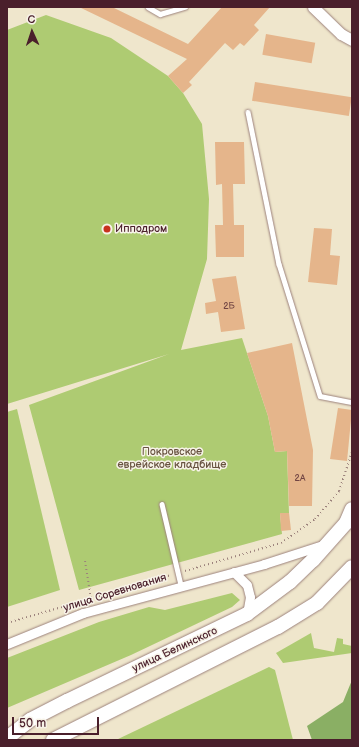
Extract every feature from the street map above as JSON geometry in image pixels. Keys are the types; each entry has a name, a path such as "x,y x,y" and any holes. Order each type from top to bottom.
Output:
{"main road":[{"name":"улица Белинского","path":"7,738 30,720 67,700 247,614 290,582 330,542 346,523 352,509"},
{"path":"53,740 278,627 317,603 352,567"}],"street":[{"path":"313,7 342,34 352,40"},
{"name":"улица Соревнования","path":"7,644 83,613 181,585 234,572 330,542"},
{"path":"234,572 247,585 250,597 247,614"}],"lane":[{"path":"148,7 160,14 185,7"},
{"path":"248,112 280,264 320,396 352,402"},
{"path":"162,504 181,585"}],"path":[{"path":"7,623 91,597 178,574 282,543 315,519 339,491 352,452"},
{"path":"85,561 91,597"}],"green space":[{"name":"Покровское еврейское кладбище","path":"46,15 111,38 168,76 183,93 202,124 209,199 207,259 181,350 242,338 268,416 275,452 287,451 289,513 280,514 282,534 79,590 29,405 169,354 7,404 7,30"},
{"path":"17,409 60,590 7,607 7,412"},
{"path":"232,593 240,600 232,607 131,655 7,708 7,658 99,622 149,607 165,610"},
{"path":"311,633 314,648 334,652 337,638 343,639 343,644 352,646 352,653 283,663 276,653"},
{"path":"269,667 275,670 293,740 116,740"},
{"path":"352,680 352,740 312,740 307,726 343,702"}],"building":[{"path":"79,7 112,7 188,44 222,7 270,7 254,25 259,30 244,46 240,43 233,50 225,43 189,82 192,85 183,93 168,76 187,59"},
{"path":"266,34 315,43 312,63 262,55"},
{"path":"255,82 352,97 349,116 252,101"},
{"path":"215,142 244,142 245,184 233,184 234,225 244,225 244,257 216,257 215,225 223,225 222,184 216,185"},
{"path":"314,228 332,229 330,255 340,256 337,285 308,282"},
{"path":"236,276 245,329 221,332 218,312 206,314 205,303 216,301 212,279"},
{"path":"292,343 313,450 312,506 289,506 287,451 275,452 268,416 247,353"},
{"path":"338,408 352,410 347,461 330,459"},
{"path":"280,513 289,513 291,530 281,531"}],"place":[{"name":"Ипподром","path":"107,229"}]}
